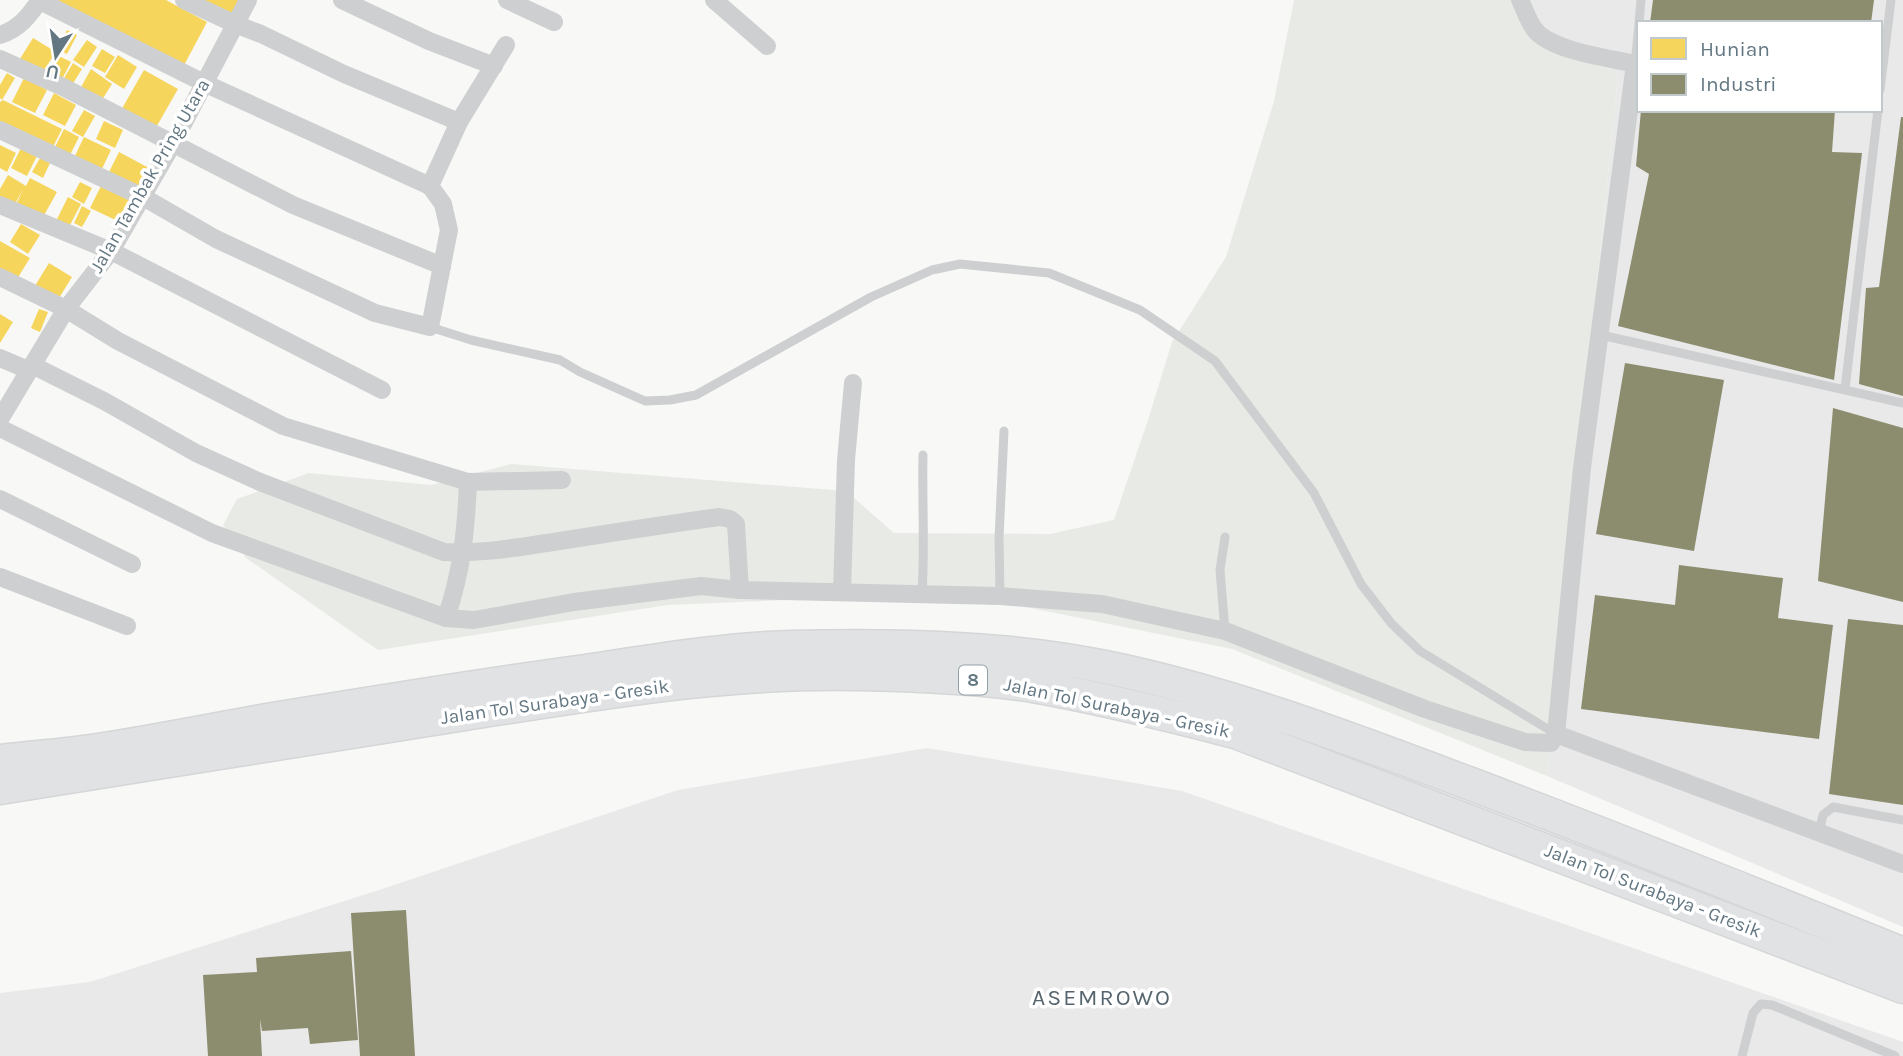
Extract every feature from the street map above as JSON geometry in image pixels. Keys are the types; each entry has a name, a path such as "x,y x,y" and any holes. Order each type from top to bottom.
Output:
{"highway":[{"name":"Jalan Tol Surabaya - Gresik","path":"0,761 96,751 536,677 715,652 786,647 857,647 1029,654 1116,670 1260,707 1656,854 1903,954"},
{"name":"Jalan Tol Surabaya - Gresik","path":"0,788 562,699 692,682 781,675 855,674 934,677 1025,685 1235,732 1903,986"}],"street":[{"path":"0,35 20,25 39,0 204,83 430,186 443,204 449,230 430,327 375,313 216,239 143,197 0,131"},
{"path":"184,0 344,74 459,122"},
{"name":"Jalan Tambak Pring Utara","path":"0,419 66,309 111,251 143,197 248,0"},
{"path":"342,0 429,41 494,66"},
{"path":"507,0 554,22"},
{"path":"713,0 767,46"},
{"path":"0,428 212,533 446,618 474,620 574,602 701,586 740,590 1000,596 1102,604 1225,631 1425,709 1525,742 1551,743 1556,734 1581,482 1635,64 1571,49 1544,38 1530,22 1520,0"},
{"path":"430,186 459,122 506,44"},
{"path":"0,59 63,87 293,205 442,266"},
{"path":"0,205 111,251 382,390"},
{"path":"0,277 66,309 118,341 283,426 468,482 562,480"},
{"path":"0,358 30,368 104,401 196,453 260,482 444,552 463,553 527,547 719,517 730,519 736,524 740,590"},
{"path":"842,592 846,460 853,383"},
{"path":"446,618 463,553 468,482"},
{"path":"0,499 132,564"},
{"path":"0,577 127,626"},
{"path":"1556,734 1903,864"}],"lane":[{"path":"1639,21 1641,0"},
{"path":"1882,74 1891,0"},
{"path":"1635,64 1637,44"},
{"path":"1845,389 1878,112"},
{"path":"430,327 471,340 560,360 580,372 645,401 670,400 708,390 871,297 932,270 960,264 1049,273 1140,310 1214,361 1314,493 1361,584 1391,623 1420,651 1556,734"},
{"path":"1601,335 1903,403"},
{"path":"1000,596 999,538 1004,431"},
{"path":"922,594 923,455"},
{"path":"1225,537 1220,570 1225,631"},
{"path":"1819,832 1823,815 1833,807 1903,820"},
{"path":"1742,1056 1753,1013 1761,1004 1772,1005 1895,1056"}],"shaded area":[{"path":"1294,0 1518,0 1526,24 1618,76 1547,776 1232,649 1021,606 855,597 668,605 378,650 246,558 223,525 237,499 309,473 431,485 511,464 846,491 894,533 1050,534 1114,520 1172,342 1226,257 1274,101"},
{"path":"1518,0 1903,0 1903,927 1547,776 1618,76 1526,24"},
{"path":"927,748 1182,791 1903,1042 1903,1056 0,1056 0,993 90,982 379,890 678,790"}],"building: Hunian":[{"path":"51,0 166,0 207,22 181,71"},
{"path":"189,0 241,0 230,21"},
{"path":"67,30 77,35 67,54 57,49"},
{"path":"33,38 56,52 40,76 18,62"},
{"path":"87,40 97,47 84,67 73,60"},
{"path":"102,49 115,57 105,73 92,66"},
{"path":"57,55 71,62 60,83 46,75"},
{"path":"118,55 137,67 124,89 105,77"},
{"path":"73,63 82,69 72,85 63,80"},
{"path":"91,69 112,84 100,103 80,89"},
{"path":"144,70 178,89 154,131 120,112"},
{"path":"7,73 15,78 2,100 0,85"},
{"path":"24,78 47,90 35,113 12,102"},
{"path":"54,93 76,105 65,126 43,115"},
{"path":"3,100 62,129 50,153 0,128 0,102"},
{"path":"84,110 95,116 83,137 72,131"},
{"path":"104,121 123,130 115,148 96,139"},
{"path":"64,129 79,137 69,157 54,149"},
{"path":"84,137 111,150 100,173 73,160"},
{"path":"0,145 16,153 7,172 0,168"},
{"path":"21,148 37,156 27,176 11,168"},
{"path":"119,152 149,168 137,192 107,176"},
{"path":"40,158 50,163 43,178 32,172"},
{"path":"8,175 26,186 30,178 57,192 42,219 16,205 23,189 13,208 0,201 0,189"},
{"path":"80,182 92,188 84,204 72,197"},
{"path":"101,186 133,201 122,223 90,208"},
{"path":"68,197 81,204 69,227 56,221"},
{"path":"82,206 91,211 82,227 74,223"},
{"path":"21,224 40,235 28,254 10,242"},
{"path":"0,241 30,258 17,279 0,270"},
{"path":"49,263 72,277 56,303 33,289"},
{"path":"39,309 48,312 40,332 31,328"},
{"path":"0,314 13,322 0,343"}],"building: Industri":[{"path":"1653,0 1874,0 1871,21 1650,21"},
{"path":"1641,112 1835,112 1832,152 1862,153 1834,380 1618,326 1649,174 1636,166"},
{"path":"1901,117 1903,396 1859,384 1866,288 1879,287"},
{"path":"1625,363 1724,380 1694,551 1596,534"},
{"path":"1833,408 1903,428 1903,602 1818,581"},
{"path":"1679,565 1783,578 1778,618 1833,625 1819,739 1581,709 1595,595 1675,605"},
{"path":"1848,619 1903,625 1903,805 1829,794"},
{"path":"406,910 415,1056 360,1056 351,913"},
{"path":"351,951 358,1040 310,1044 308,1028 262,1031 260,1019 262,1056 208,1056 203,975 257,972 256,958"}],"district":[{"name":"ASEMROWO","path":"1102,997"}]}
